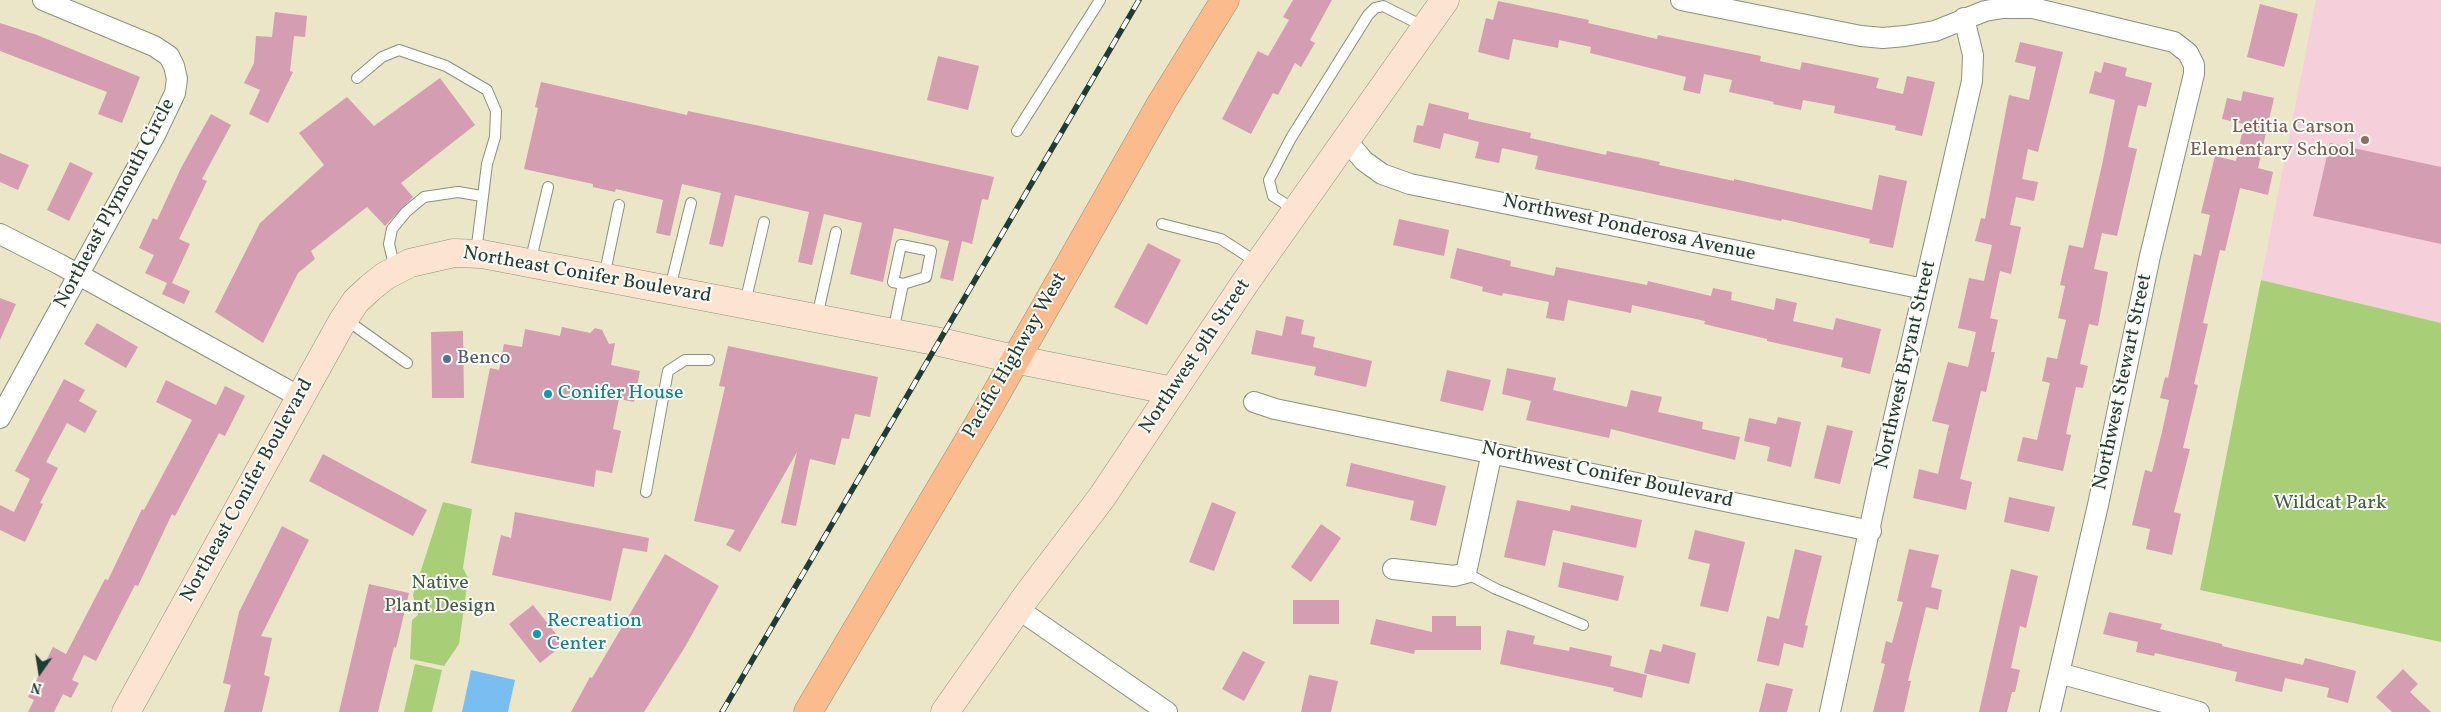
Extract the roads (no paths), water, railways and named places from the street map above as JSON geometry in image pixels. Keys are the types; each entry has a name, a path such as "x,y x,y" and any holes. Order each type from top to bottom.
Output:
{"highway":[{"name":"Pacific Highway West","path":"808,712 984,415 1162,102 1225,0"}],"street":[{"name":"Northeast Plymouth Circle","path":"0,418 155,135 175,94 178,79 169,56 154,46 44,0"},
{"name":"Northwest 9th Street","path":"945,712 1018,609 1102,497 1259,263 1445,0"},
{"path":"1681,0 1861,36 1883,38 1935,30 1964,18"},
{"name":"Northwest Stewart Street","path":"1964,18 2003,8 2033,8 2174,42 2188,53 2194,65 2194,74 2150,256 2100,496 2050,712"},
{"name":"Northwest Bryant Street","path":"1830,712 1972,81 1973,54 1964,18"},
{"name":"Northwest Ponderosa Avenue","path":"1347,141 1364,161 1382,174 1410,184 1924,290"},
{"path":"0,234 300,397"},
{"name":"Northeast Conifer Boulevard","path":"126,712 344,318 370,288 410,263 454,253 476,254 817,318 1014,360 1173,391"},
{"name":"Northwest Conifer Boulevard","path":"1254,402 1275,409 1870,531"},
{"path":"1393,569 1454,576 1466,573 1492,452"},
{"path":"1018,609 1167,712"},
{"path":"2059,673 2199,712"}],"lane":[{"path":"1017,131 1100,0"},
{"path":"1297,211 1273,196 1269,180 1291,138 1368,14 1375,8 1383,6 1426,27"},
{"path":"357,78 382,57 399,50 446,66 487,90 496,111 495,137 487,164 476,254"},
{"path":"530,264 548,187"},
{"path":"396,270 389,244 392,229 406,212 424,197 458,192 482,196"},
{"path":"670,290 691,203"},
{"path":"604,278 620,205"},
{"path":"744,304 764,222"},
{"path":"1162,224 1221,239 1259,263"},
{"path":"817,318 836,232"},
{"path":"901,246 931,251 926,277 903,284 894,282 901,246"},
{"path":"892,333 903,284"},
{"path":"344,318 407,364"},
{"path":"646,492 668,371 685,360 709,360"},
{"path":"1466,573 1496,588 1583,625"}],"water":[{"path":"471,670 515,680 508,712 462,712"}],"railway":[{"path":"722,712 1139,0"}],"place":[{"name":"Letitia Carson Elementary School","path":"2365,140"},
{"name":"Benco","path":"447,359"},
{"name":"Conifer House","path":"548,394"},
{"name":"Recreation Center","path":"537,634"}],"park label":[{"name":"Wildcat Park","path":"2330,504"},
{"name":"Native Plant Design","path":"440,596"}]}
